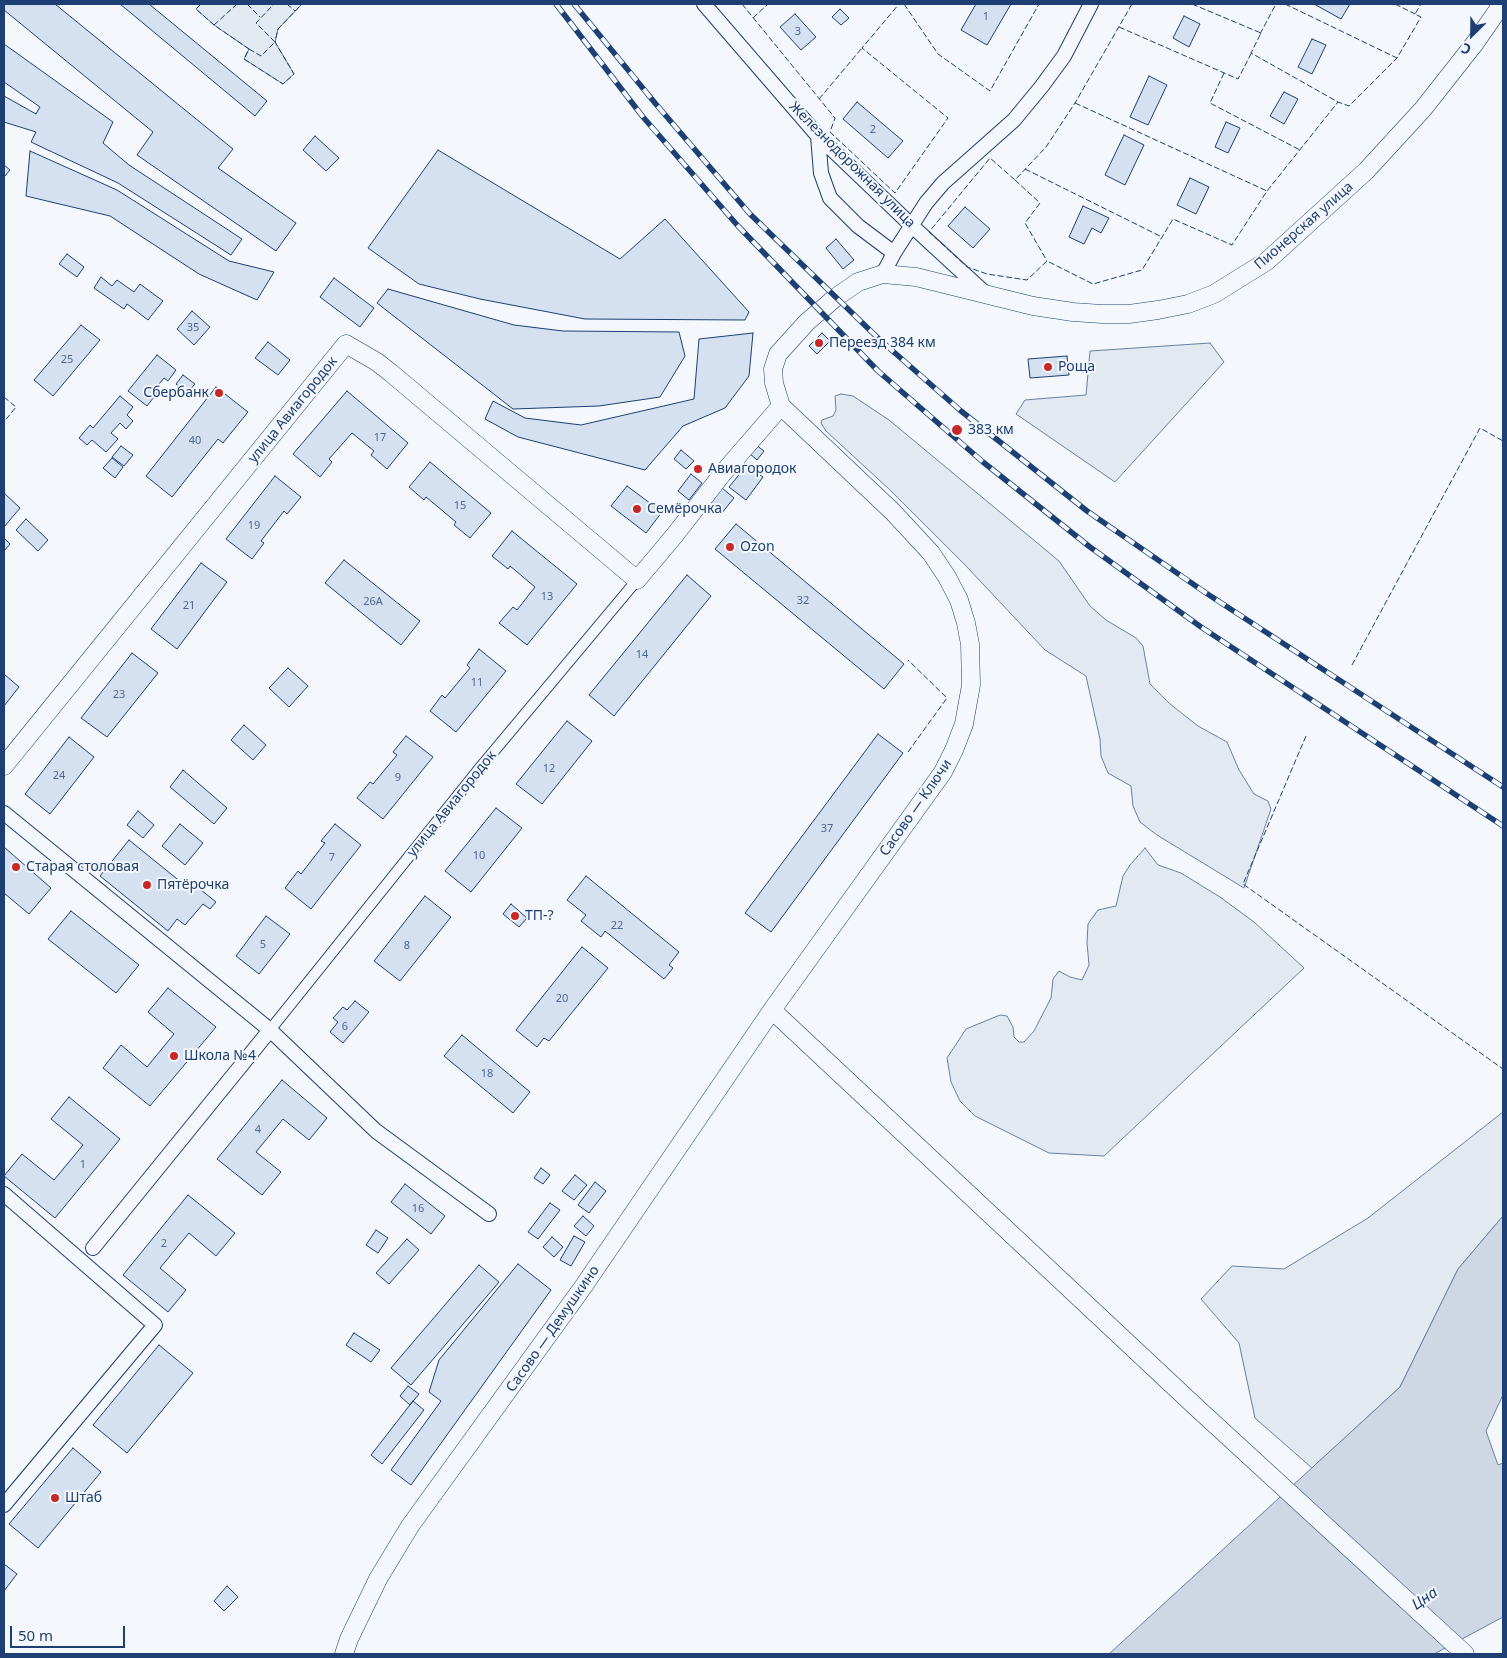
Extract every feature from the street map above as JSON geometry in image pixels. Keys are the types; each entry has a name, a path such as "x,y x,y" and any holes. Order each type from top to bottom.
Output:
{"street":[{"name":"Железнодорожная улица","path":"704,4 818,136 988,296"},
{"path":"781,406 774,383 774,369 778,354 807,322 835,298 858,282 884,274 894,253 926,203 943,183 1014,120 1042,86 1064,56 1091,4"},
{"name":"Пионерская улица","path":"884,274 916,278 1034,306 1073,312 1129,314 1181,306 1214,294 1267,261 1366,171 1423,109 1502,4"},
{"path":"818,136 821,173 830,198 858,226 894,253"},
{"name":"улица Авиагородок","path":"4,766 346,344 377,362 391,373 637,580"},
{"name":"улица Авиагородок","path":"270,1030 480,769 679,531 723,473 781,406"},
{"name":"Сасово — Ключи","path":"772,1010 943,772 964,724 971,685 972,664 966,623 959,600 931,553 893,512 781,406"},
{"path":"4,813 270,1030 376,1131 489,1214"},
{"path":"772,1010 1197,1408 1465,1654"},
{"name":"Сасово — Демушкино","path":"344,1654 378,1579 410,1526 583,1287 772,1010"},
{"path":"93,1248 270,1030"},
{"path":"4,1505 155,1325 6,1199"}],"shaded area":[{"path":"201,4 302,4 278,29 275,42 294,74 283,84 244,59 249,49 214,25 196,9"},
{"path":"1210,343 1224,362 1115,482 1016,414 1025,400 1086,395 1090,351"},
{"path":"841,394 853,396 889,420 1059,561 1090,606 1106,620 1136,638 1143,646 1150,684 1170,704 1198,726 1227,742 1239,770 1254,794 1268,801 1271,809 1244,888 1157,835 1140,822 1133,806 1131,786 1108,773 1101,756 1100,739 1086,676 1045,650 966,566 890,490 826,431 821,423 822,420 833,416 836,410 835,396"},
{"path":"1145,848 1158,865 1181,873 1220,897 1254,922 1304,968 1104,1156 1049,1153 975,1116 960,1101 951,1082 947,1058 966,1029 1000,1015 1007,1016 1013,1027 1014,1037 1019,1042 1024,1042 1034,1031 1051,998 1053,979 1059,971 1070,977 1082,980 1089,965 1088,924 1098,910 1116,906 1123,876"},
{"path":"1503,1112 1503,1216 1458,1269 1400,1387 1312,1468 1255,1418 1239,1343 1201,1299 1232,1266 1284,1269 1368,1218"}],"water":[{"name":"Цна","path":"1503,1216 1503,1395 1486,1431 1498,1465 1503,1463 1503,1617 1434,1654 1109,1654 1400,1387 1458,1269"}],"building":[{"path":"4,4 55,4 233,149 218,168 296,223 276,251 137,155 153,132 4,10"},
{"path":"120,4 149,4 267,101 255,116"},
{"path":"976,4 1011,4 987,45 961,30"},
{"path":"1314,4 1350,4 1341,19"},
{"path":"840,9 849,18 841,25 832,17"},
{"path":"795,14 816,37 801,50 780,27"},
{"path":"1184,16 1200,24 1189,47 1173,38"},
{"path":"1312,39 1326,45 1312,74 1298,67"},
{"path":"4,44 113,122 103,143 129,165 242,239 231,255 118,183 31,142 36,132 4,122 4,96 36,114 40,107 4,82"},
{"path":"1149,76 1167,85 1148,125 1130,117"},
{"path":"1284,92 1298,99 1284,124 1270,116"},
{"path":"857,102 903,141 888,158 843,119"},
{"path":"1226,122 1240,128 1228,153 1215,147"},
{"path":"1124,135 1144,145 1125,185 1105,175"},
{"path":"315,136 339,158 326,171 303,150"},
{"path":"438,150 620,259 665,219 749,312 745,320 585,319 480,299 419,284 368,248"},
{"path":"30,151 117,190 229,261 274,272 257,300 199,274 110,216 26,196"},
{"path":"4,165 10,170 4,177"},
{"path":"1190,178 1209,187 1196,214 1177,205"},
{"path":"1083,206 1109,218 1101,233 1092,228 1084,244 1069,237"},
{"path":"965,207 990,229 973,248 948,226"},
{"path":"836,239 854,260 843,269 826,248"},
{"path":"67,254 84,267 77,277 59,264"},
{"path":"101,277 112,286 117,280 134,292 140,284 163,301 148,320 127,304 124,309 94,288"},
{"path":"334,278 374,308 360,327 320,297"},
{"path":"388,289 514,325 563,331 679,332 685,356 660,397 599,406 513,409 377,303"},
{"path":"192,311 210,327 194,345 177,329"},
{"path":"81,325 100,340 53,396 34,380"},
{"path":"753,333 749,376 725,408 683,426 645,470 518,437 485,419 493,401 525,418 581,425 694,399 699,339"},
{"name":"Переезд 384 км","path":"822,333 830,341 817,354 809,346"},
{"path":"268,342 290,360 278,375 255,358"},
{"path":"157,355 176,370 168,381 164,378 154,390 157,393 147,406 128,391"},
{"name":"Роща","path":"1067,356 1069,375 1030,378 1028,359"},
{"path":"183,375 195,384 187,393 176,384"},
{"path":"216,387 248,412 223,443 218,439 172,497 146,476"},
{"path":"347,391 408,443 387,469 371,455 374,451 352,433 329,459 332,462 320,477 293,454"},
{"path":"120,396 133,407 127,415 133,421 126,429 120,423 111,433 118,439 106,452 92,440 87,445 79,438 90,425 93,428"},
{"path":"756,445 764,451 757,460 749,453"},
{"path":"121,446 133,455 124,466 112,457"},
{"path":"681,450 694,461 686,469 674,459"},
{"path":"112,458 123,467 115,478 103,468"},
{"path":"430,462 491,513 470,538 454,525 456,522 426,497 424,500 409,487"},
{"path":"747,465 763,477 746,500 729,487"},
{"path":"691,474 702,483 689,500 678,491"},
{"path":"275,476 301,497 287,514 284,511 261,541 264,543 252,559 226,539"},
{"name":"Семёрочка","path":"627,486 662,512 646,533 611,506"},
{"path":"722,488 734,498 721,514 709,505"},
{"path":"4,493 20,508 4,527"},
{"path":"26,519 48,540 38,551 16,530"},
{"path":"736,524 904,664 884,689 715,549"},
{"path":"512,531 577,584 527,645 499,623 513,607 517,610 535,587 510,566 508,569 492,556"},
{"path":"4,538 10,544 4,551"},
{"path":"344,560 420,621 401,645 325,583"},
{"path":"201,563 227,582 177,649 151,629"},
{"path":"687,575 711,596 614,716 589,695"},
{"path":"479,649 506,671 456,732 430,711 442,695 445,698 470,668 467,665"},
{"path":"132,653 158,673 107,737 81,718"},
{"path":"288,668 308,686 289,707 269,688"},
{"path":"4,674 19,687 4,706"},
{"path":"567,721 592,741 542,804 516,784"},
{"path":"244,725 266,745 253,760 231,740"},
{"path":"878,734 903,753 771,932 745,913"},
{"path":"406,736 433,757 383,819 357,798 370,782 373,784 397,755 393,752"},
{"path":"69,737 94,757 50,814 25,794"},
{"path":"183,770 227,808 214,824 170,787"},
{"path":"496,808 522,828 471,892 445,871"},
{"path":"138,811 154,825 143,838 127,825"},
{"path":"180,824 203,843 185,865 162,846"},
{"path":"335,824 361,845 311,909 285,888 298,871 301,874 325,843 321,841"},
{"name":"Пятёрочка","path":"129,840 187,887 191,882 216,902 210,909 203,904 185,925 177,919 168,931 100,876"},
{"name":"Старая столовая","path":"4,847 51,888 29,914 4,893"},
{"path":"586,876 679,952 669,965 673,968 664,979 605,931 601,937 581,921 586,915 567,900"},
{"path":"425,896 451,917 400,981 374,961"},
{"name":"ТП-?","path":"511,904 527,918 519,927 503,914"},
{"path":"71,911 139,965 116,993 48,939"},
{"path":"266,916 290,934 259,974 236,956"},
{"path":"582,947 608,968 549,1041 544,1038 537,1047 516,1030"},
{"name":"Школа №4","path":"168,988 216,1027 150,1106 103,1068 121,1045 147,1067 174,1034 148,1012"},
{"path":"355,1001 369,1012 343,1043 330,1032 338,1022 333,1018 343,1007 347,1010"},
{"path":"462,1035 530,1092 513,1113 444,1056"},
{"path":"282,1080 327,1118 309,1140 283,1119 256,1152 281,1172 262,1195 217,1159"},
{"path":"69,1097 120,1139 55,1218 4,1176 22,1154 54,1180 83,1145 51,1119"},
{"path":"541,1168 550,1175 543,1184 534,1178"},
{"path":"575,1175 587,1185 574,1200 562,1191"},
{"path":"595,1182 606,1191 589,1213 578,1205"},
{"path":"405,1184 445,1216 431,1234 391,1202"},
{"path":"188,1195 235,1233 216,1256 189,1233 160,1268 186,1290 168,1312 123,1275"},
{"path":"550,1203 560,1210 538,1239 528,1232"},
{"path":"583,1216 594,1226 586,1236 574,1226"},
{"path":"376,1230 388,1238 378,1253 366,1245"},
{"path":"574,1236 585,1242 571,1266 560,1260"},
{"path":"552,1237 563,1247 554,1257 543,1247"},
{"path":"407,1239 419,1250 389,1284 376,1273"},
{"path":"518,1264 551,1290 411,1485 391,1470 441,1401 429,1392 439,1360"},
{"path":"479,1265 499,1282 411,1385 391,1368"},
{"path":"354,1333 380,1350 371,1362 346,1345"},
{"path":"159,1345 193,1373 127,1453 93,1425"},
{"path":"408,1386 419,1394 410,1405 400,1396"},
{"path":"413,1401 424,1410 382,1464 371,1455"},
{"name":"Штаб","path":"73,1448 101,1472 38,1548 9,1524"},
{"path":"4,1564 17,1574 4,1591"},
{"path":"227,1586 238,1597 224,1611 214,1601"}],"railway":[{"path":"556,4 643,117 738,226 878,371 983,462 1090,547 1201,627 1503,826"},
{"path":"574,4 655,103 750,214 879,339 961,411 1087,511 1206,593 1503,787"}],"fence":[{"path":"201,4 196,9 214,25 249,49 244,59 283,84 294,74 275,42 278,29 302,4"},
{"path":"214,25 237,4"},
{"path":"247,4 260,17"},
{"path":"249,49 261,56 275,42 256,23 274,4"},
{"path":"287,4 295,11"},
{"path":"742,4 835,118 830,132 895,193 948,118 862,48 899,4"},
{"path":"753,18 768,4"},
{"path":"904,4 938,54 990,91 1039,4"},
{"path":"1132,4 1075,103 1046,147 1015,180 990,158 929,232 967,267 987,274 1027,280 1047,261 1093,284 1142,270 1173,219 1232,245 1267,191 1338,102"},
{"path":"1192,4 1261,33 1251,53 1338,102 1349,106 1397,58 1421,17 1415,14 1421,4"},
{"path":"1260,34 1276,4"},
{"path":"1285,4 1397,58"},
{"path":"1395,4 1415,14"},
{"path":"1119,27 1238,79 1252,52"},
{"path":"819,99 862,48"},
{"path":"1224,73 1210,103 1300,150"},
{"path":"1075,103 1267,191"},
{"path":"1025,169 1162,237"},
{"path":"1015,180 1040,203 1025,223 1047,261"},
{"path":"4,397 16,407 4,422"},
{"path":"1352,665 1480,428 1503,441"},
{"path":"908,660 947,698 908,752"},
{"path":"1306,736 1243,884 1503,1069"}],"place":[{"name":"Переезд 384 км","path":"819,343"},
{"name":"Роща","path":"1048,367"},
{"name":"Сбербанк","path":"219,393"},
{"name":"383 км","path":"957,430"},
{"name":"Авиагородок","path":"698,469"},
{"name":"Семёрочка","path":"637,509"},
{"name":"Ozon","path":"730,547"},
{"name":"Старая столовая","path":"16,867"},
{"name":"Пятёрочка","path":"147,885"},
{"name":"ТП-?","path":"515,916"},
{"name":"Школа №4","path":"174,1056"},
{"name":"Штаб","path":"55,1498"}]}
